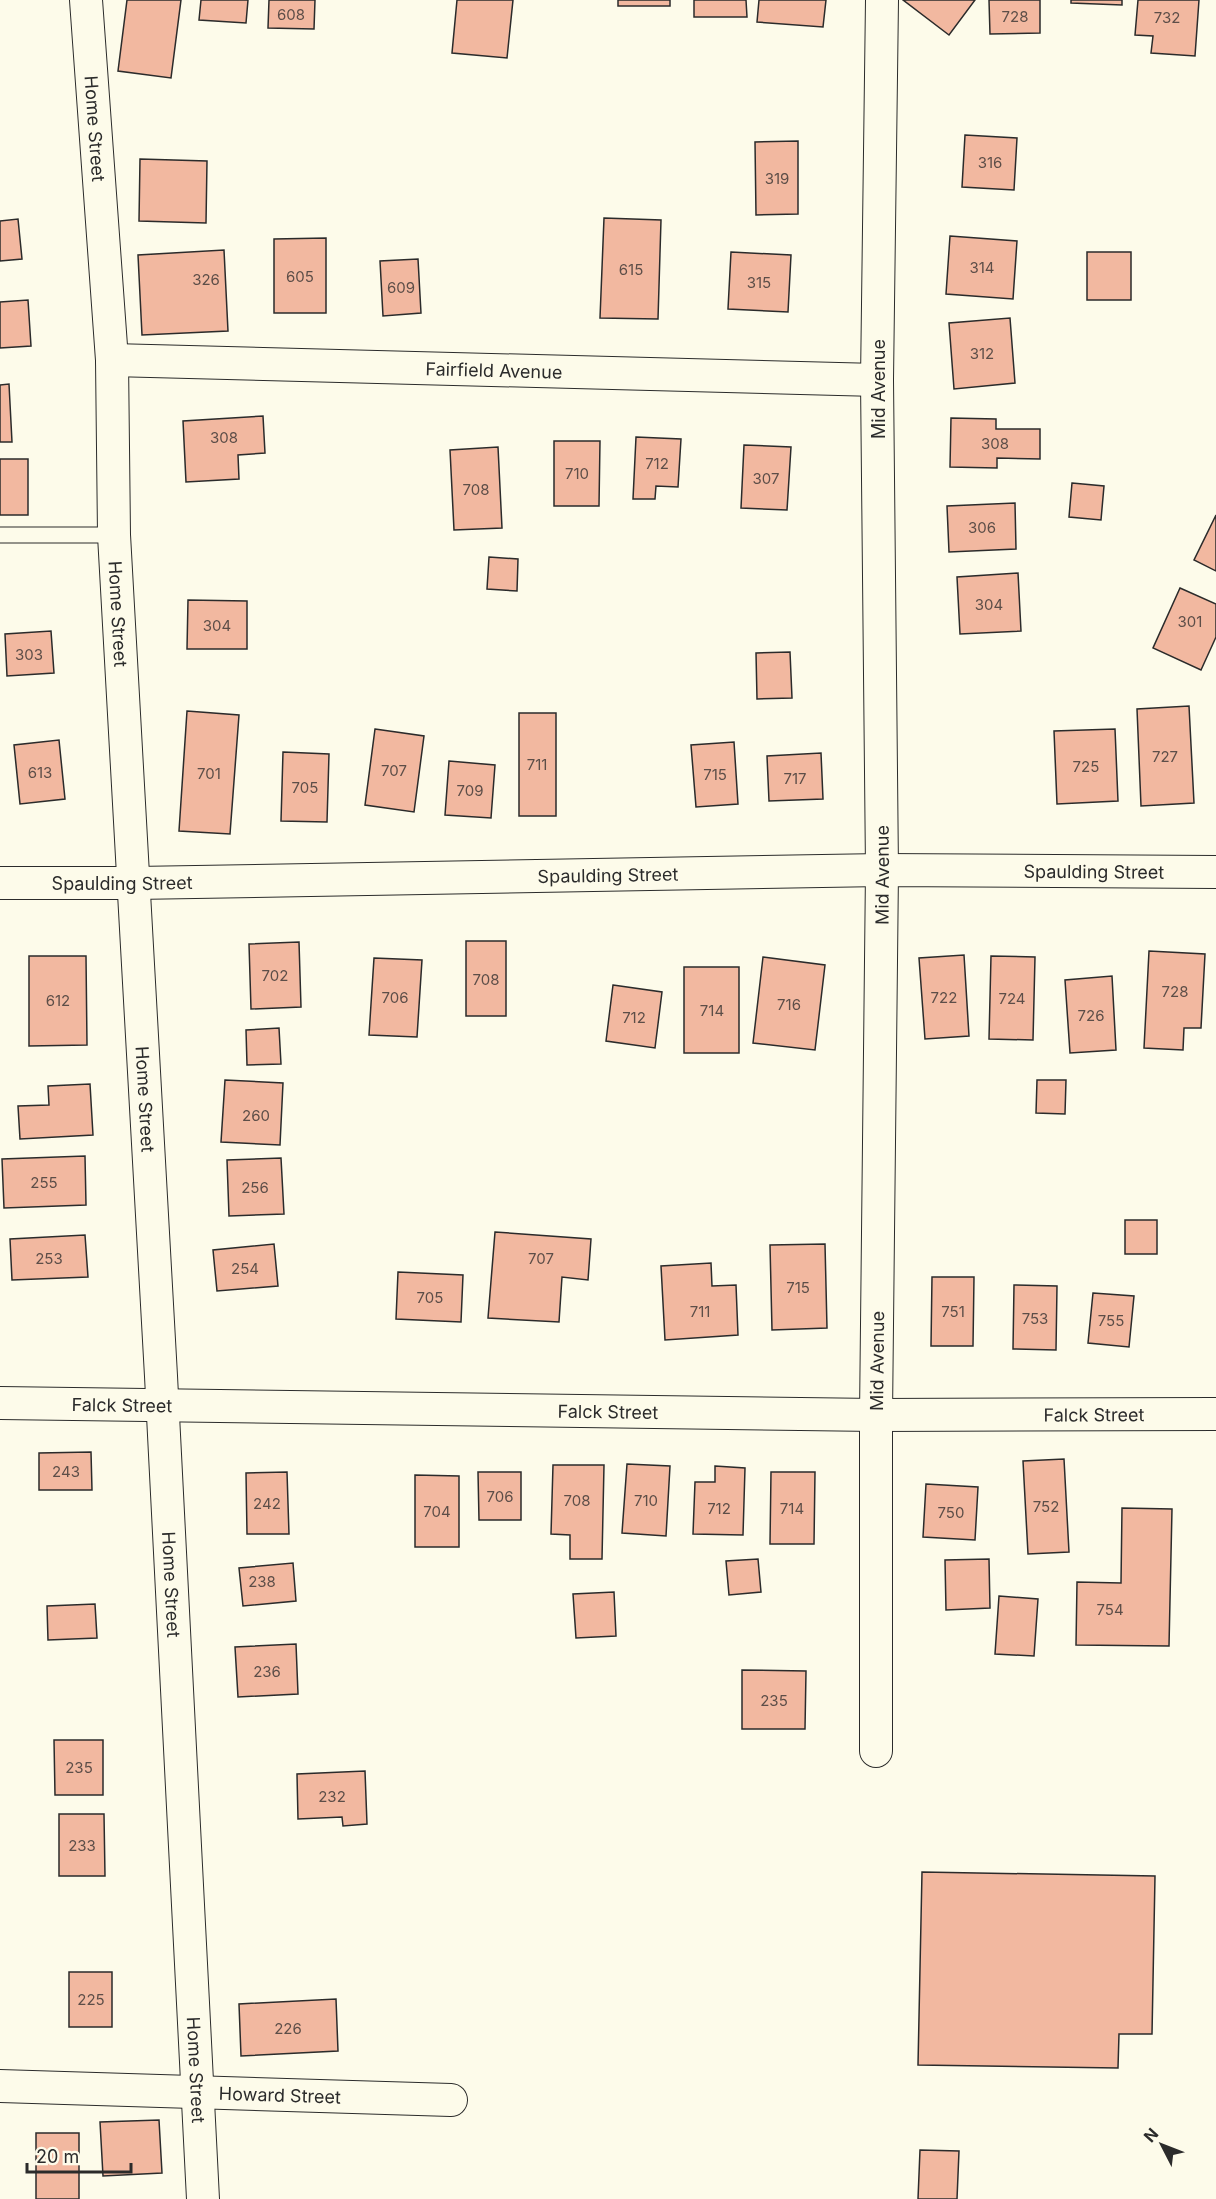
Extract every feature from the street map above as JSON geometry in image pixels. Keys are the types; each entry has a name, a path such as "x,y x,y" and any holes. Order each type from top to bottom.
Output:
{"street":[{"name":"Home Street","path":"86,0 112,360 114,535 135,883 203,2199"},
{"name":"Mid Avenue","path":"876,1750 876,1415 882,870 877,380 882,0"},
{"name":"Fairfield Avenue","path":"112,360 877,380"},
{"name":"Spaulding Street","path":"0,883 135,883 882,870 1216,872"},
{"name":"Falck Street","path":"0,1403 876,1415 1216,1414"},
{"name":"Howard Street","path":"0,2086 451,2100"}],"lane":[{"path":"0,535 114,535"}],"building":[{"path":"127,0 181,0 171,78 118,71"},
{"path":"201,0 248,0 246,23 199,20"},
{"path":"269,0 315,0 314,29 268,28"},
{"path":"457,0 513,0 507,58 452,53"},
{"path":"618,0 670,0 670,6 618,6"},
{"path":"694,0 746,0 747,17 694,17"},
{"path":"759,0 826,0 823,27 757,22"},
{"path":"903,0 975,0 949,35"},
{"path":"989,0 1040,0 1040,33 990,34"},
{"path":"1071,0 1122,0 1122,5 1071,3"},
{"path":"1138,0 1199,0 1195,56 1151,53 1153,36 1135,35"},
{"path":"965,135 1017,138 1014,190 962,187"},
{"path":"798,141 798,214 756,215 755,142"},
{"path":"140,159 207,161 206,223 139,221"},
{"path":"604,218 661,220 658,319 600,318"},
{"path":"18,219 22,259 0,261 0,221"},
{"path":"950,236 1017,241 1013,299 946,294"},
{"path":"326,238 326,313 274,313 274,239"},
{"path":"224,250 228,331 142,335 138,255"},
{"path":"731,252 791,255 788,312 728,309"},
{"path":"1087,252 1131,252 1131,300 1087,300"},
{"path":"418,259 421,313 383,316 380,261"},
{"path":"28,300 31,346 0,348 0,302"},
{"path":"1010,318 1015,383 954,389 949,323"},
{"path":"9,384 12,442 0,442 0,385"},
{"path":"263,416 265,453 238,455 239,479 186,482 183,421"},
{"path":"951,418 996,419 996,429 1040,429 1040,459 997,458 997,468 950,467"},
{"path":"636,437 681,439 678,487 656,486 655,499 633,499"},
{"path":"554,441 600,441 599,506 554,506"},
{"path":"744,445 791,447 787,510 741,508"},
{"path":"498,447 502,528 454,530 450,450"},
{"path":"0,459 28,459 28,515 0,515"},
{"path":"1072,483 1104,486 1101,520 1069,517"},
{"path":"1015,503 1016,549 949,552 947,506"},
{"path":"1216,515 1216,571 1194,560"},
{"path":"489,557 518,559 517,591 487,589"},
{"path":"1018,573 1021,631 960,634 957,577"},
{"path":"1180,588 1216,604 1216,637 1201,670 1153,648"},
{"path":"188,600 247,601 247,649 187,649"},
{"path":"51,631 54,673 7,676 5,634"},
{"path":"790,652 792,698 757,699 756,653"},
{"path":"1189,706 1194,803 1141,806 1137,709"},
{"path":"187,711 239,715 230,834 179,831"},
{"path":"519,713 556,713 556,816 519,816"},
{"path":"375,729 424,736 414,812 365,805"},
{"path":"1115,729 1118,801 1057,804 1054,731"},
{"path":"59,740 65,799 20,804 14,745"},
{"path":"734,742 738,804 696,807 691,745"},
{"path":"283,752 329,754 327,822 281,821"},
{"path":"821,753 823,799 769,801 767,756"},
{"path":"449,761 495,765 491,818 445,815"},
{"path":"466,941 506,941 506,1016 466,1016"},
{"path":"299,942 301,1007 251,1009 249,944"},
{"path":"1149,951 1205,954 1201,1028 1184,1028 1183,1050 1144,1048"},
{"path":"964,955 969,1036 925,1039 919,958"},
{"path":"29,956 86,956 87,1045 29,1046"},
{"path":"991,956 1035,957 1033,1040 989,1039"},
{"path":"763,957 825,965 815,1050 753,1043"},
{"path":"374,958 422,960 417,1037 369,1035"},
{"path":"684,967 739,967 739,1053 684,1053"},
{"path":"1112,976 1116,1050 1070,1053 1065,980"},
{"path":"613,985 662,992 655,1048 606,1041"},
{"path":"279,1028 281,1064 247,1065 246,1030"},
{"path":"225,1080 283,1083 280,1145 221,1142"},
{"path":"1037,1080 1066,1080 1065,1114 1036,1113"},
{"path":"90,1084 93,1135 20,1139 18,1106 49,1105 48,1086"},
{"path":"85,1156 86,1205 4,1208 2,1159"},
{"path":"281,1158 284,1214 229,1216 227,1160"},
{"path":"1125,1220 1157,1220 1157,1254 1125,1254"},
{"path":"495,1232 591,1239 588,1280 562,1277 559,1322 488,1318"},
{"path":"85,1235 88,1277 12,1280 10,1239"},
{"path":"274,1244 278,1286 217,1291 213,1250"},
{"path":"825,1244 827,1328 772,1330 770,1245"},
{"path":"711,1263 712,1286 736,1285 738,1335 665,1340 661,1266"},
{"path":"398,1272 463,1275 461,1322 396,1319"},
{"path":"932,1277 974,1277 973,1346 931,1346"},
{"path":"1014,1285 1057,1286 1056,1350 1013,1349"},
{"path":"1093,1293 1134,1296 1129,1347 1088,1343"},
{"path":"91,1452 92,1490 39,1490 39,1453"},
{"path":"1064,1459 1069,1552 1028,1554 1023,1461"},
{"path":"627,1464 670,1466 666,1536 622,1533"},
{"path":"553,1465 604,1465 602,1559 570,1559 570,1535 551,1534"},
{"path":"715,1466 745,1468 743,1535 693,1534 695,1482 715,1482"},
{"path":"287,1472 289,1534 247,1534 246,1473"},
{"path":"478,1472 521,1472 521,1520 479,1520"},
{"path":"771,1472 815,1472 814,1544 770,1544"},
{"path":"415,1475 459,1476 459,1547 415,1547"},
{"path":"926,1484 978,1487 975,1540 923,1537"},
{"path":"1122,1508 1172,1509 1169,1646 1076,1645 1077,1582 1121,1583"},
{"path":"758,1559 761,1592 729,1595 726,1561"},
{"path":"989,1559 990,1608 946,1610 945,1560"},
{"path":"293,1563 296,1601 243,1606 239,1568"},
{"path":"614,1592 616,1636 576,1638 573,1594"},
{"path":"999,1596 1038,1599 1034,1656 995,1654"},
{"path":"95,1604 97,1638 48,1640 47,1606"},
{"path":"296,1644 298,1694 238,1697 235,1647"},
{"path":"742,1670 806,1671 805,1729 742,1729"},
{"path":"54,1740 103,1740 103,1795 55,1795"},
{"path":"365,1771 367,1824 343,1826 342,1817 298,1819 297,1774"},
{"path":"59,1814 104,1814 105,1876 59,1876"},
{"path":"922,1872 1155,1876 1152,2034 1119,2034 1118,2068 918,2065"},
{"path":"69,1972 112,1972 112,2027 69,2027"},
{"path":"336,1999 338,2051 241,2056 239,2004"},
{"path":"159,2120 162,2173 103,2176 100,2122"},
{"path":"36,2133 79,2133 79,2199 36,2199"},
{"path":"920,2150 959,2151 957,2199 918,2199"}]}
